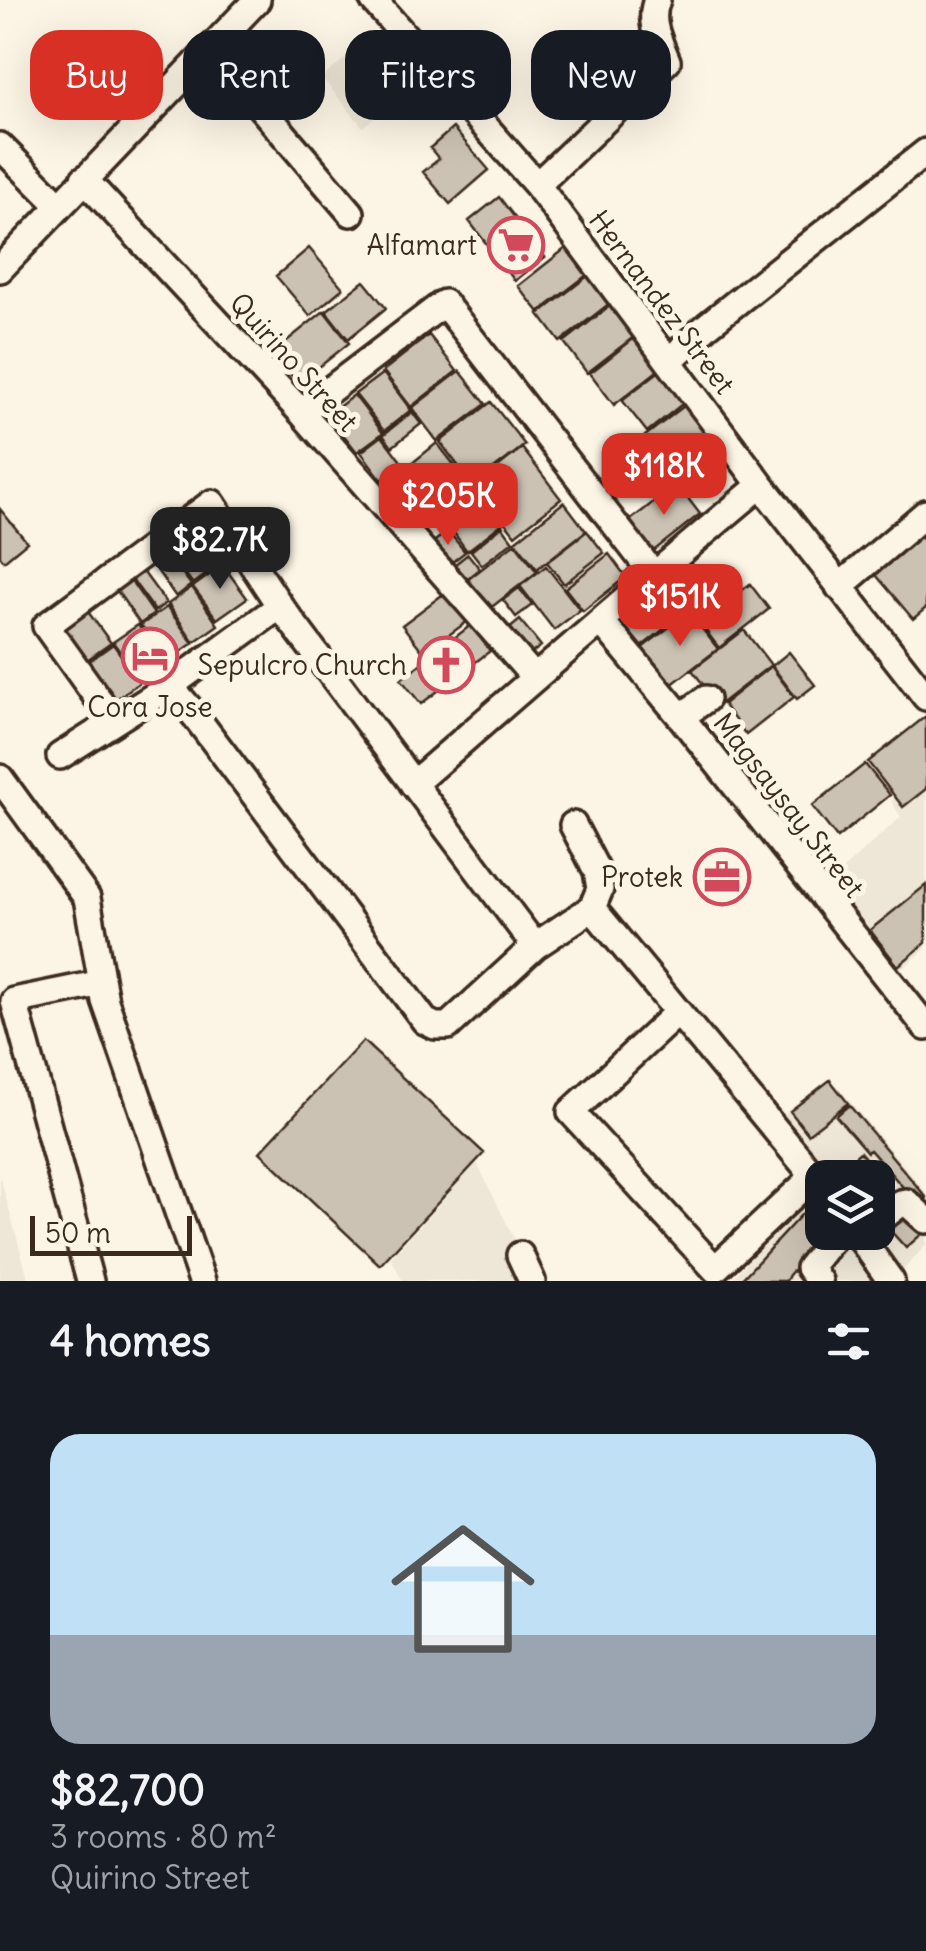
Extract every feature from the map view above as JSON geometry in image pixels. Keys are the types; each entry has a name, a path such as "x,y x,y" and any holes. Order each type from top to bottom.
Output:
{"street":[{"path":"228,30 257,0"},
{"name":"Hernandez Street","path":"373,0 538,184 761,486 926,697"},
{"path":"538,184 667,61 654,28 657,0"},
{"path":"0,270 183,77"},
{"path":"273,120 351,213"},
{"path":"0,146 60,206"},
{"path":"669,362 708,325 926,152"},
{"name":"Quirino Street","path":"84,179 301,412 535,678"},
{"path":"301,412 444,304 654,574"},
{"path":"412,784 761,486"},
{"path":"114,721 46,626 212,503 280,606 535,946"},
{"path":"839,587 926,513"},
{"path":"60,756 170,686 280,606"},
{"name":"Magsaysay Street","path":"602,622 926,1027"},
{"path":"170,686 425,1021 435,1026 448,1026 535,946 592,908 600,888 597,871 573,825"},
{"path":"681,718 706,699"},
{"path":"0,778 87,898 104,1000 202,1281"},
{"path":"592,908 805,1164"},
{"path":"90,1281 14,1001 102,983"},
{"path":"677,1013 571,1112 716,1269 805,1193"},
{"path":"895,1209 910,1203 926,1220"},
{"path":"819,1281 809,1268 833,1250"},
{"path":"871,1250 891,1281"},
{"path":"520,1255 532,1281"}],"shaded area":[{"path":"345,58 345,105 325,82 325,75"},
{"path":"926,774 926,949 898,972 826,884 901,817 891,801"},
{"path":"831,1079 926,1193 926,1245 902,1271 885,1250 895,1250 895,1160 812,1160 778,1119"},
{"path":"477,1163 535,1281 403,1281 391,1258"},
{"path":"0,1177 29,1281 0,1281"},
{"path":"800,1203 805,1203 805,1250 854,1250 875,1281 737,1281 734,1277"}],"building":[{"path":"453,128 489,170 450,204 423,172 439,159 430,148"},
{"path":"499,197 545,257 515,281 469,221"},
{"path":"309,248 343,288 310,316 276,276"},
{"path":"566,248 587,275 539,312 518,286"},
{"path":"589,275 610,303 560,342 539,314"},
{"path":"364,281 386,308 348,339 326,311"},
{"path":"611,305 635,336 587,373 564,342"},
{"path":"324,311 349,343 298,384 273,352"},
{"path":"429,335 457,371 411,407 383,371"},
{"path":"637,336 661,368 614,405 590,373"},
{"path":"662,369 686,401 647,432 622,400"},
{"path":"460,371 486,404 437,441 412,408"},
{"path":"383,373 411,410 384,431 355,394"},
{"path":"354,395 383,433 357,452 328,415"},
{"path":"491,402 525,445 473,485 440,442"},
{"path":"688,403 708,428 665,462 645,436"},
{"path":"412,412 421,424 392,447 383,435"},
{"path":"382,436 403,464 382,480 361,452"},
{"path":"437,443 462,475 435,496 411,464"},
{"path":"522,448 561,499 515,535 476,484"},
{"path":"408,465 425,487 404,503 387,481"},
{"path":"465,475 483,500 472,509 453,484"},
{"path":"677,484 700,514 651,553 628,522"},
{"path":"452,485 472,511 451,527 431,502"},
{"path":"486,501 503,523 467,551 451,529"},
{"path":"564,502 586,531 537,569 515,541"},
{"path":"0,509 27,542 4,561 0,556"},
{"path":"202,523 226,557 210,569 186,534"},
{"path":"502,526 513,541 482,565 471,551"},
{"path":"448,531 465,552 447,566 431,544"},
{"path":"587,531 604,553 564,584 547,562"},
{"path":"916,531 926,543 926,608 913,619 871,569"},
{"path":"185,536 211,571 193,584 167,549"},
{"path":"515,543 537,572 484,613 462,584"},
{"path":"164,548 191,585 176,597 149,559"},
{"path":"468,554 480,569 462,583 450,568"},
{"path":"609,554 626,577 583,611 565,588"},
{"path":"223,565 247,598 217,619 193,587"},
{"path":"546,566 580,610 554,630 520,586"},
{"path":"142,570 166,603 155,611 131,578"},
{"path":"127,575 154,614 140,624 113,585"},
{"path":"671,583 690,608 675,620 656,595"},
{"path":"750,584 769,609 719,648 700,623"},
{"path":"192,587 218,625 194,642 168,604"},
{"path":"519,588 532,605 516,617 503,600"},
{"path":"446,592 468,621 424,653 402,625"},
{"path":"654,597 673,622 641,647 622,622"},
{"path":"83,605 111,643 80,665 53,627"},
{"path":"167,607 193,643 167,662 141,625"},
{"path":"689,612 718,649 671,685 642,648"},
{"path":"520,620 541,646 523,660 503,634"},
{"path":"138,625 165,663 141,681 113,642"},
{"name":"Sepulcro Church","path":"471,625 490,651 421,704 401,679"},
{"path":"744,630 771,665 719,705 692,670"},
{"path":"113,644 140,682 108,705 81,667"},
{"path":"789,652 815,685 797,699 772,666"},
{"path":"771,666 794,697 746,735 723,704"},
{"path":"926,716 926,789 903,807 868,762"},
{"path":"865,764 890,795 837,838 812,806"},
{"path":"926,885 926,943 898,966 870,930"},
{"path":"363,1041 484,1153 380,1265 260,1152"},
{"path":"830,1080 848,1103 808,1134 790,1111"},
{"path":"849,1105 926,1197 926,1213 895,1178 895,1160 879,1160 870,1150 867,1152 836,1116"},
{"path":"860,1152 867,1160 851,1160"},
{"path":"805,1211 805,1250 812,1250 786,1281 740,1281"},
{"path":"906,1211 924,1232 906,1248 895,1236 895,1221"}],"place":[{"name":"Alfamart","path":"516,245"},
{"name":"Cora Jose","path":"150,656"},
{"name":"Sepulcro Church","path":"446,665"},
{"name":"Protek","path":"722,877"}]}
